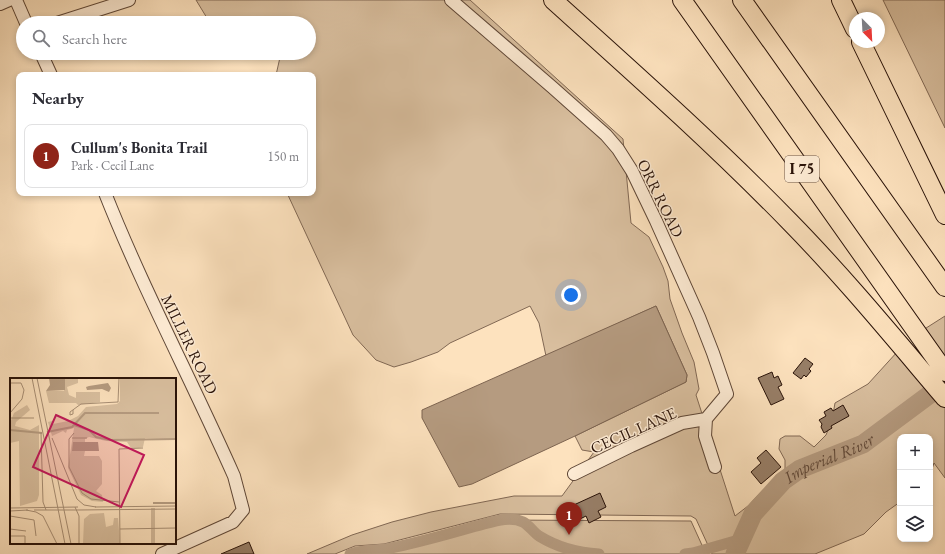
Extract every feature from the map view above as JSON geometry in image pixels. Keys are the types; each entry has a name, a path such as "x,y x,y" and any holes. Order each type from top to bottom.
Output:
{"highway":[{"path":"553,0 733,164 844,280 945,398"},
{"name":"I 75","path":"682,0 945,372"},
{"path":"742,0 945,287"},
{"path":"841,0 849,17"},
{"path":"864,48 945,215"}],"street":[{"path":"0,4 9,0"},
{"path":"16,0 23,16"},
{"path":"79,16 129,0"},
{"name":"ORR ROAD","path":"451,0 606,135 618,149 632,171 699,317 728,394 706,419"},
{"path":"44,60 50,72"},
{"name":"MILLER ROAD","path":"106,196 143,282 183,364 234,476 243,510 233,522 162,554"},
{"path":"706,419 705,436 715,467"},
{"name":"CECIL LANE","path":"574,474 682,423 706,419"}],"shaded area":[{"path":"196,0 470,0 623,139 631,223 649,237 668,281 670,299 694,362 699,389 696,395 735,516 748,506 760,493 779,480 785,471 785,460 779,449 780,439 785,436 800,436 814,447 826,435 832,420 835,403 868,384 898,351 945,407 945,478 934,463 933,466 933,434 897,434 897,504 886,512 864,534 815,554 712,554 696,519 691,516 500,514 384,544 355,546 335,554 307,554 352,535 392,522 431,512 514,496 562,496 594,452 582,450 575,436 686,382 687,375 656,306 546,356 539,323 530,306 450,343 438,352 411,362 394,367 376,360 353,335 288,196 316,196 316,72 277,72 279,60 316,60 316,16 206,16"},
{"path":"883,0 945,0 945,128"},
{"path":"656,306 687,375 686,382 472,484 459,487 422,418 422,410"},
{"path":"945,316 945,362 923,330"},
{"path":"500,520 691,521 706,554 350,554 357,551 385,549"}],"building":[{"path":"805,358 813,364 809,369 811,371 806,377 804,375 801,379 793,373"},
{"path":"772,372 774,378 778,376 782,385 778,387 784,399 771,405 758,378"},
{"path":"843,405 849,416 831,426 832,428 824,433 821,427 822,424 819,420 826,416 824,412 831,408 833,411"},
{"path":"766,450 781,467 761,484 751,472 761,463 757,458"},
{"path":"600,493 606,507 598,511 601,517 589,523 586,516 572,523 565,509"},
{"path":"249,542 254,554 221,554"}],"waterway":[{"name":"Imperial River","path":"735,554 753,514 783,481 800,469 863,444 945,383"},
{"path":"350,554 359,551 382,550 398,547 508,519 523,522 539,536 560,546 576,551 599,554"},
{"path":"685,554 742,539"}],"place":[{"name":"Cullum's Bonita Trail","path":"569,535"}]}
